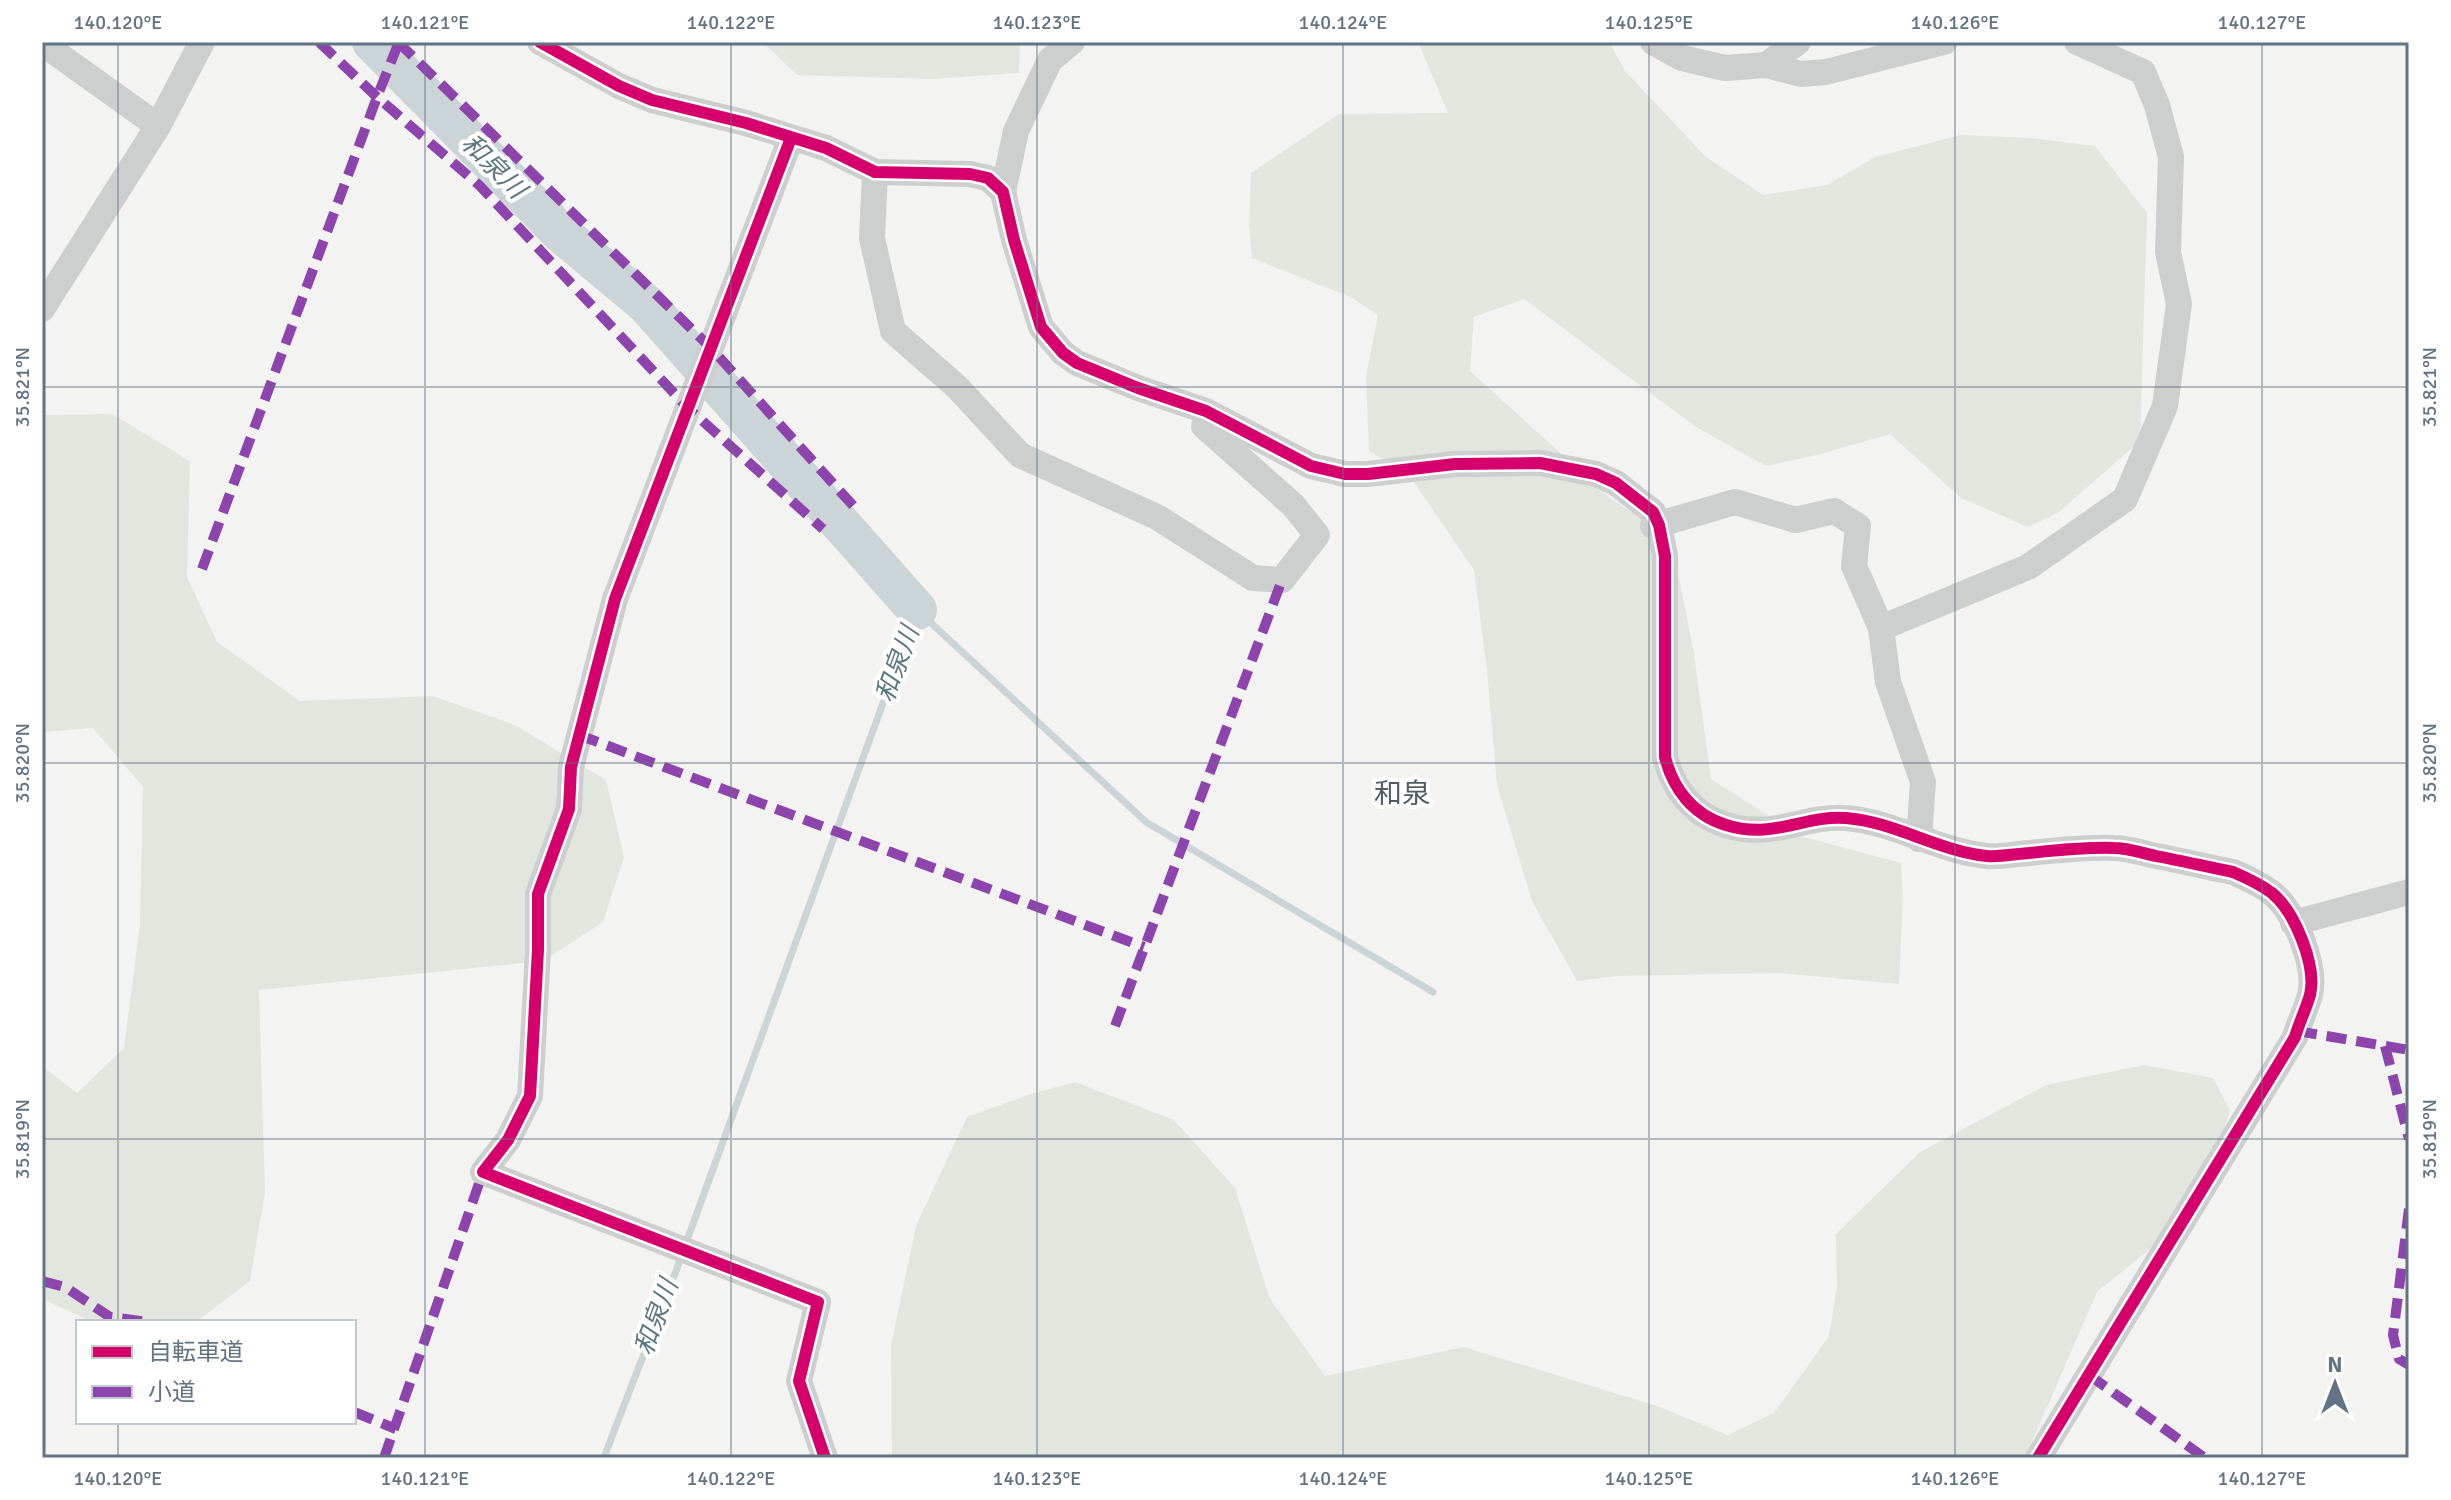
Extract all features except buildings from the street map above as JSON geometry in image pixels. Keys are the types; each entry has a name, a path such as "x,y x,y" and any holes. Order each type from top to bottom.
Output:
{"street":[{"path":"42,309 158,126 202,42"},
{"path":"540,42 652,100 746,123 826,148 875,172 970,174 988,178 1003,192"},
{"path":"1072,42 1050,60 1016,131 1003,192 1014,240 1041,327 1063,353 1077,363 1206,411 1311,466 1345,474 1368,474 1455,464 1540,463 1596,474 1616,483 1653,512 1665,556 1665,757 1669,775 1695,809 1711,819 1747,831 1770,831 1834,818 1871,823 1954,851 1990,856 2119,848 2219,869 2251,879 2274,894 2302,937 2310,965 2310,993 2295,1037 2038,1458"},
{"path":"1653,42 1682,58 1725,68 1766,65 1801,74 1826,72 1944,42"},
{"path":"1766,65 1798,42"},
{"path":"1881,628 2028,567 2125,499 2165,406 2179,304 2168,252 2171,157 2157,105 2143,72 2077,42"},
{"path":"42,43 158,126"},
{"path":"791,138 615,599 571,767 569,809 538,894 530,1096 508,1140 483,1172 818,1302 799,1381 825,1458"},
{"path":"875,172 872,238 893,331 957,387 1020,455 1157,517 1253,578 1282,580 1317,535 1293,505 1204,426"},
{"path":"1656,526 1735,502 1796,520 1834,511 1858,526 1854,566 1881,628 1888,682 1923,782 1919,839"},
{"path":"2293,923 2409,892"}],"shaded area":[{"path":"763,42 1020,42 1019,73 933,79 797,75"},
{"path":"1418,42 1609,42 1625,71 1705,156 1763,195 1827,185 1875,157 1961,135 2031,138 2095,146 2147,213 2140,441 2059,512 2028,527 1961,498 1890,434 1766,466 1696,427 1524,299 1474,317 1470,371 1610,498 1671,538 1694,654 1711,779 1800,836 1901,863 1903,896 1899,984 1779,973 1616,976 1577,981 1532,901 1497,785 1474,570 1410,476 1369,451 1366,376 1378,315 1350,297 1252,258 1249,225 1251,173 1339,114 1448,113"},
{"path":"112,414 190,461 187,577 217,642 300,701 433,696 515,725 606,780 624,857 603,922 543,961 259,990 265,1192 250,1281 199,1320 89,1320 42,1299 42,1066 77,1093 124,1048 140,924 143,787 93,728 42,732 42,415"},
{"path":"2144,1065 2213,1078 2230,1110 2203,1206 2097,1292 2025,1458 892,1458 891,1345 916,1226 967,1117 1031,1094 1075,1082 1174,1120 1235,1188 1269,1297 1325,1376 1464,1347 1657,1406 1728,1435 1774,1413 1829,1336 1837,1287 1836,1234 1920,1152 2046,1085"}],"waterway":[{"name":"和泉川","path":"372,42 561,233 647,305 917,610"},
{"name":"和泉川","path":"686,1243 917,610 1146,822 1433,992"},
{"name":"和泉川","path":"604,1458 682,1255"}],"marked path":[{"path":"319,42 479,185 687,407 823,529"},
{"path":"398,42 710,347 857,510"},
{"path":"202,569 399,42"},
{"path":"1115,1026 1282,580"},
{"path":"579,735 1144,947"},
{"path":"2297,1031 2409,1050"},
{"path":"2385,1046 2409,1139"},
{"path":"384,1458 483,1172"},
{"path":"2409,1209 2393,1335 2399,1359 2409,1365"},
{"path":"42,1281 65,1287 110,1317 133,1320"},
{"path":"2089,1375 2205,1458"},
{"path":"356,1413 396,1429"}],"cycle path":[{"path":"540,42 619,86 652,100 746,123 826,148 875,172 970,174 988,178 1003,192 1014,240 1041,327 1063,353 1077,363 1138,388 1206,411 1311,466 1345,474 1368,474 1455,464 1540,463 1596,474 1616,483 1653,512 1659,525 1665,556 1665,757 1679,790 1694,808 1714,821 1759,830 1846,818 1882,825 1951,849 1987,856 2082,848 2124,849 2233,872 2272,893 2296,926 2310,970 2310,995 2295,1037 2038,1458"},
{"path":"791,138 615,599 571,767 569,809 538,894 530,1096 508,1140 483,1172 818,1302 799,1381 825,1458"}],"district":[{"name":"和泉","path":"1402,793"}]}
